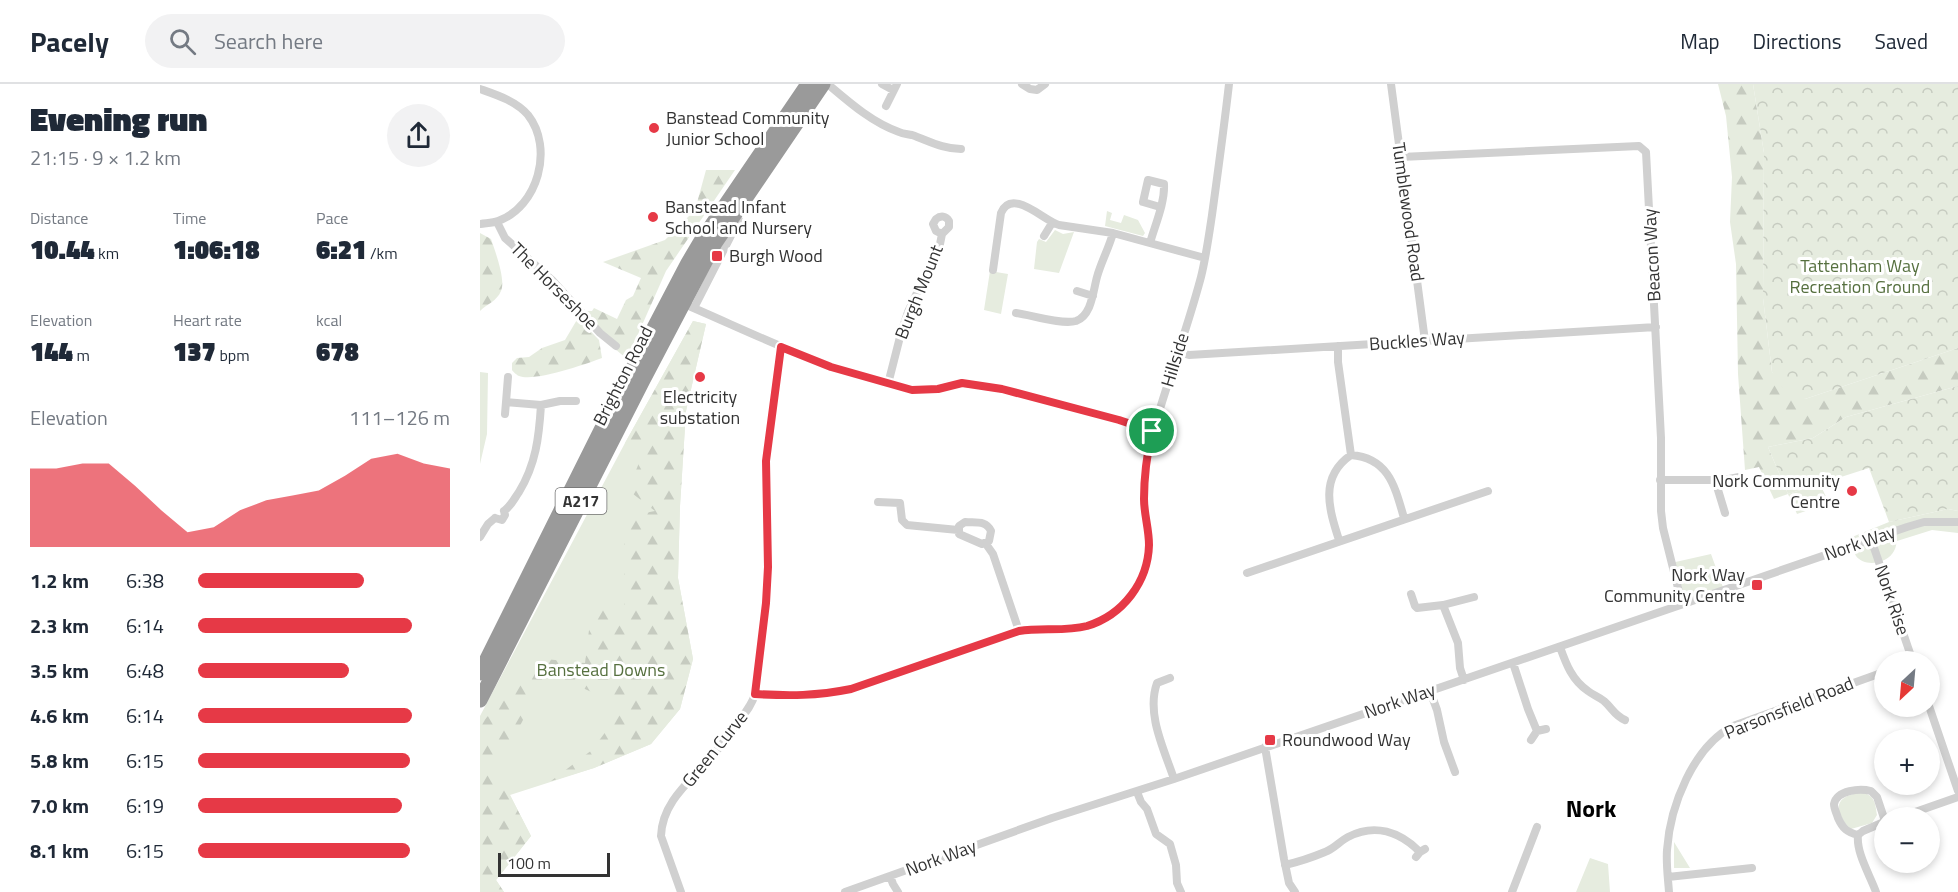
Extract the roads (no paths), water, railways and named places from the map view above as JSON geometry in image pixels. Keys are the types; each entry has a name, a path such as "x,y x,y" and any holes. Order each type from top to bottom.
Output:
{"highway":[{"name":"Brighton Road","path":"480,673 613,406 688,263 808,84"},
{"name":"Brighton Road","path":"480,699 688,306 715,243 828,85"}],"street":[{"path":"882,84 895,87 885,106"},
{"path":"1022,84 1037,90 1045,84"},
{"name":"Hillside","path":"755,694 818,695 851,689 1019,631 1033,628 1070,629 1087,626 1109,616 1134,592 1145,570 1148,556 1144,481 1152,431 1201,278 1229,84"},
{"name":"Tumblewood Road","path":"1391,84 1425,341"},
{"path":"828,85 855,107 899,132 912,135 928,143 950,149 961,149"},
{"name":"The Horseshoe","path":"480,89 504,98 527,114 538,134 541,149 539,172 529,195 520,207 497,222 480,224"},
{"name":"Beacon Way","path":"1401,157 1639,146 1646,152 1656,327 1663,528 1682,604"},
{"path":"993,270 1001,213 1006,206 1013,204 1024,205 1052,223 1113,233 1205,258"},
{"path":"1150,243 1160,207"},
{"name":"The Horseshoe","path":"497,222 505,238 552,280 600,333 616,346"},
{"path":"1044,236 1052,223"},
{"path":"1016,313 1064,321 1082,318 1093,296 1096,278 1113,233"},
{"name":"Burgh Mount","path":"888,384 901,333 917,291 940,244 942,234"},
{"path":"1077,291 1093,296"},
{"path":"688,306 831,367 888,384 912,390 938,389 962,383 1002,389 1152,431"},
{"name":"Buckles Way","path":"1178,352 1189,355 1656,327"},
{"path":"1338,346 1338,362 1351,455"},
{"name":"Green Curve","path":"681,892 661,836 665,813 674,799 733,729 750,706 755,694 766,594 766,461 781,347"},
{"path":"505,414 508,377"},
{"path":"506,402 541,405 560,401 576,401"},
{"path":"480,537 495,518 502,520 506,515 504,511 526,480 534,462 541,405"},
{"path":"1339,540 1330,511 1328,490 1335,472 1351,455 1371,460 1390,477 1404,518"},
{"path":"1660,480 1715,480 1739,477"},
{"path":"1715,480 1725,513"},
{"path":"1247,573 1488,491"},
{"path":"878,502 900,503 902,520 907,525 958,530"},
{"path":"958,530 959,526 965,522 984,523 991,531 991,538 986,544"},
{"name":"Nork Way","path":"845,892 1052,818 1137,792 1871,539 1924,522 1958,522"},
{"path":"958,530 959,534 965,538 986,544 993,554 1019,631"},
{"name":"Nork Rise","path":"1871,539 1909,651"},
{"path":"1411,594 1418,608 1443,605 1474,597"},
{"path":"1443,605 1458,644 1460,668 1464,680"},
{"path":"1560,647 1574,678 1588,692 1606,702 1612,719 1625,720"},
{"path":"1513,663 1527,709 1542,730 1531,740"},
{"name":"Parsonsfield Road","path":"1669,892 1667,849 1676,804 1684,783 1713,740 1733,726 1874,676"},
{"path":"1170,678 1157,682 1154,710 1174,779"},
{"path":"1430,691 1441,733 1455,772"},
{"path":"1933,717 1958,791"},
{"path":"1265,747 1285,865 1289,883 1295,892"},
{"path":"1451,760 1460,756"},
{"path":"1858,835 1847,832 1842,826 1834,808 1835,802 1841,795 1857,789 1871,791 1877,797 1880,807"},
{"path":"1137,792 1147,809 1156,834 1170,844 1181,892"},
{"path":"1929,807 1958,797"},
{"path":"1512,892 1537,826"},
{"path":"1858,835 1874,826"},
{"path":"1285,865 1326,852 1346,838 1369,830 1393,833 1403,838 1420,853"},
{"path":"1858,835 1860,848 1876,892"},
{"path":"1668,877 1752,868"},
{"path":"890,876 898,892"}],"place":[{"name":"Banstead Community Junior School","path":"654,128"},
{"name":"Banstead Infant School and Nursery","path":"653,217"},
{"name":"Burgh Wood","path":"717,256"},
{"name":"Electricity substation","path":"700,377"},
{"name":"Nork Community Centre","path":"1852,491"},
{"name":"Nork Way Community Centre","path":"1757,585"},
{"name":"Roundwood Way","path":"1270,740"}],"district":[{"name":"Nork","path":"1591,809"}],"park label":[{"name":"Tattenham Way Recreation Ground","path":"1860,276"},
{"name":"Banstead Downs","path":"601,670"}]}
